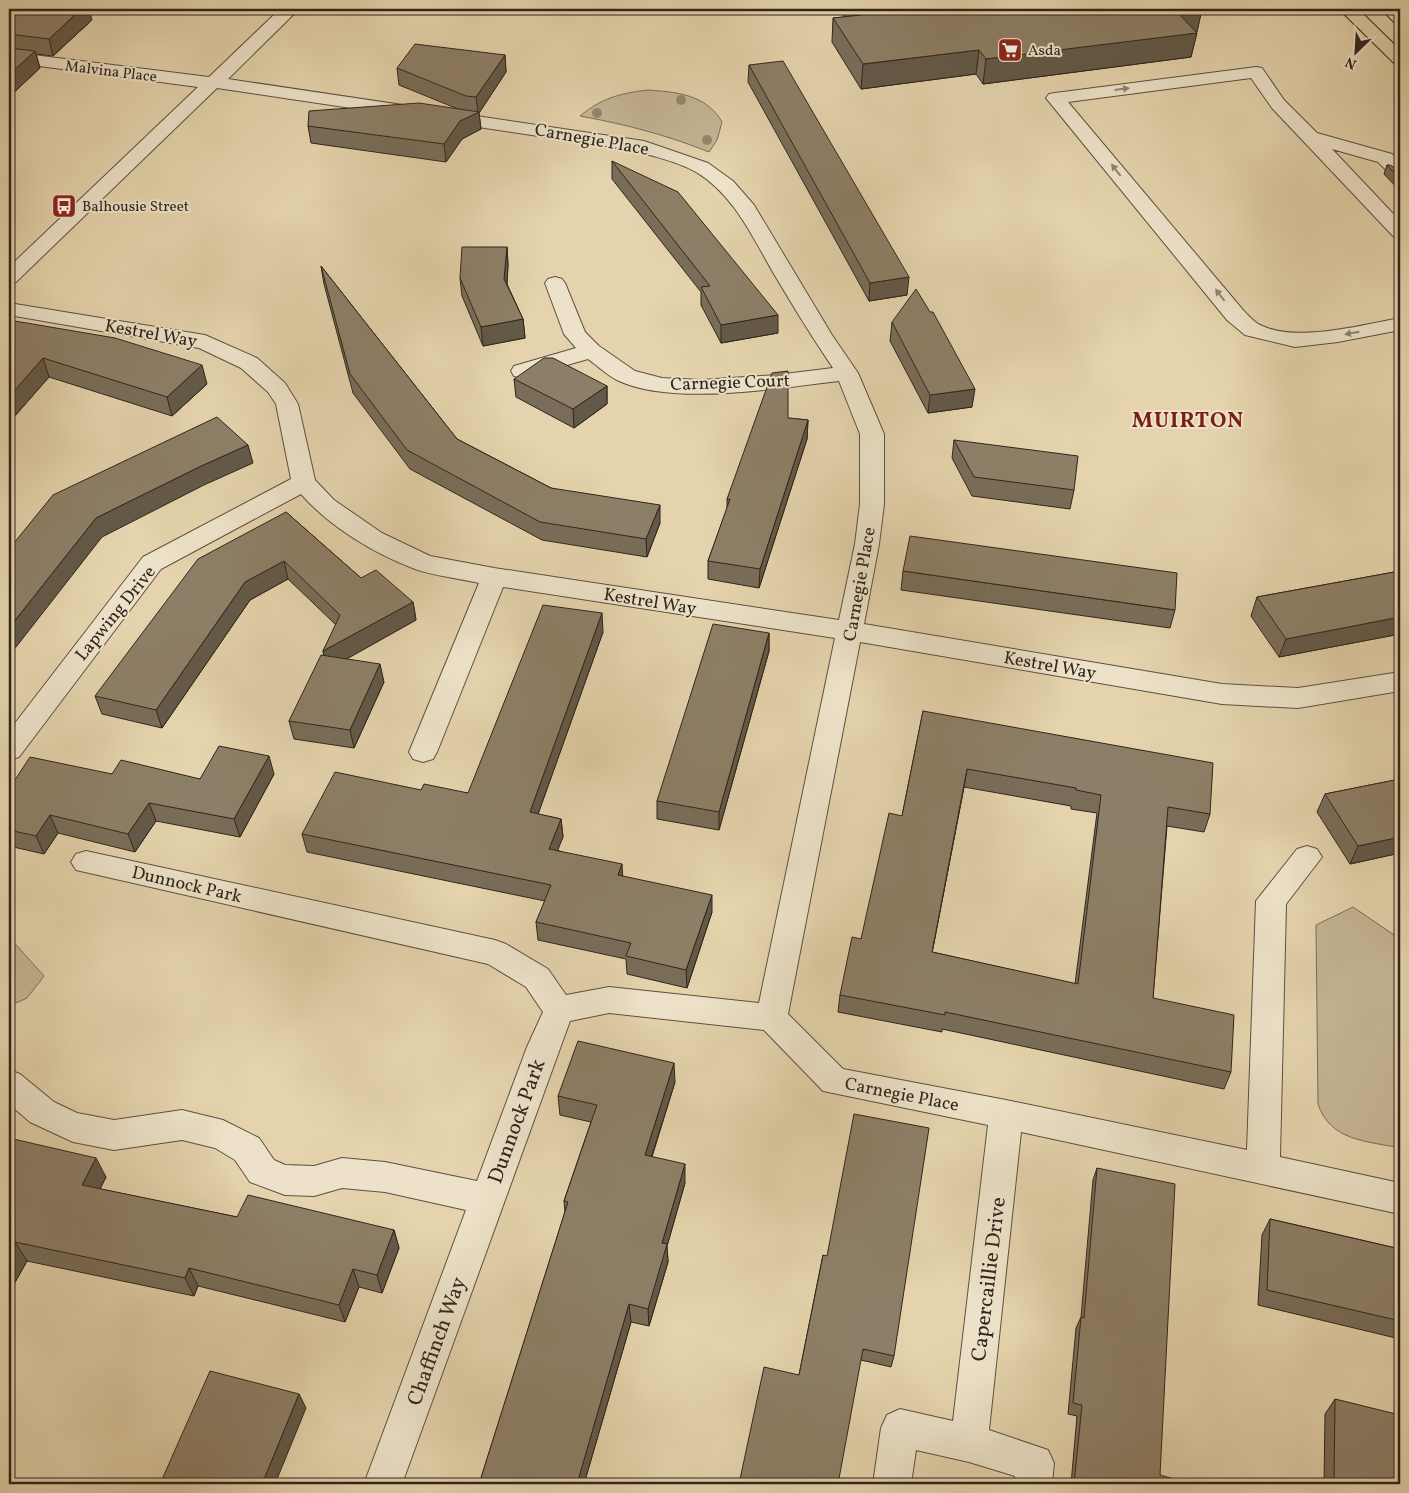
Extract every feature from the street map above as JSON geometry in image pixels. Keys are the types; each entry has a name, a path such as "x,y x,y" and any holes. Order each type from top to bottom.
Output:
{"main road":[{"path":"1348,9 1400,59"},
{"path":"1390,9 1400,18"}],"street":[{"path":"9,278 290,9"},
{"name":"Malvina Place","path":"9,58 163,78 213,82"},
{"path":"1400,232 1278,104 1256,72 1055,98 1235,315 1253,330 1295,340 1338,336 1400,324"},
{"name":"Carnegie Place","path":"213,82 644,147 701,167 726,185 744,205 821,336 847,373 872,434 872,504 867,544 851,632 772,1018 834,1081 1006,1114 1400,1198"},
{"path":"1310,137 1385,158 1400,173"},
{"path":"1338,145 1400,148"},
{"name":"Carnegie Court","path":"554,283 575,334 591,351 627,376 662,385 701,387 776,382 847,373"},
{"name":"Kestrel Way","path":"9,309 205,342 249,364 277,388 286,404 304,482 325,506 373,539 424,563 494,577 851,632 1222,694 1298,698 1400,681"},
{"path":"522,371 591,351"},
{"name":"Lapwing Drive","path":"9,750 152,563 304,482"},
{"path":"423,752 494,577"},
{"path":"1263,1168 1272,901 1307,857"},
{"name":"Dunnock Park","path":"9,1084 42,1112 73,1127 114,1135 182,1125 224,1135 248,1149 262,1171 285,1180 314,1181 342,1173 385,1177 449,1192 488,1198 543,1047 560,1010 537,978 495,953 86,862"},
{"path":"560,1010 609,1000 772,1018"},
{"name":"Capercaillie Drive","path":"969,1443 1006,1114"},
{"name":"Chaffinch Way","path":"383,1484 488,1198"},
{"path":"892,1484 900,1428 969,1443 1035,1463 1033,1484"}],"shaded area":[{"path":"647,90 689,96 708,105 722,122 717,140 709,152 645,131 580,116 603,101 627,93"},
{"path":"1353,907 1400,939 1400,1148 1363,1141 1341,1132 1331,1126 1318,1104 1316,925"},
{"path":"9,937 44,976 27,998 9,1006"}],"building":[{"path":"9,9 81,9 49,39 9,34"},
{"name":"Asda","path":"857,9 1197,9 1177,12 1197,33 986,59 979,50 863,64 833,18 861,15"},
{"path":"415,44 505,55 476,97 466,96 397,68"},
{"path":"9,48 35,51 9,75"},
{"path":"783,61 909,277 870,283 749,65"},
{"path":"419,103 479,112 460,121 444,144 308,126 309,111"},
{"path":"612,161 678,192 778,315 721,325 701,287 710,286"},
{"path":"1387,165 1400,171 1400,179"},
{"path":"462,247 507,247 504,279 523,319 481,327 460,278"},
{"path":"321,266 457,439 551,488 660,505 646,539 540,522 407,450 350,374"},
{"path":"916,289 930,312 933,312 975,389 930,395 892,322"},
{"path":"9,320 115,338 202,365 167,397 43,358 9,397"},
{"path":"544,358 553,358 607,386 573,409 514,379"},
{"path":"788,371 788,418 808,420 760,569 708,561 730,499 727,499 772,373"},
{"path":"217,417 248,445 96,518 9,628 9,553 12,550 9,549 53,495"},
{"path":"954,440 1078,456 1074,490 974,477"},
{"path":"286,512 361,578 376,570 413,602 323,651 340,615 284,561 245,582 156,710 95,696 198,559"},
{"path":"910,536 1177,573 1175,610 903,571"},
{"path":"1400,571 1400,617 1286,639 1257,597"},
{"path":"543,605 602,613 530,812 561,819 549,849 622,864 618,875 712,895 686,970 626,956 631,943 536,922 551,885 302,834 335,772 421,790 424,784 468,793"},
{"path":"713,624 769,633 719,812 657,801"},
{"path":"321,655 380,664 350,730 289,721"},
{"path":"923,711 1213,763 1210,814 1168,807 1153,998 1234,1015 1231,1072 945,1012 945,1015 840,995 852,937 861,939 889,813 902,816","holes":["967,769 1076,788 1076,790 1101,795 1078,984 932,952"]},
{"path":"219,746 269,756 234,819 149,803 128,834 50,815 36,836 9,830 9,789 30,757 112,774 121,760 200,779"},
{"path":"1400,779 1400,837 1358,846 1325,794"},
{"path":"578,1041 674,1063 645,1155 685,1164 662,1243 667,1244 648,1309 629,1304 577,1484 474,1484 475,1480 480,1481 568,1202 564,1201 597,1105 558,1096"},
{"path":"854,1114 929,1128 894,1356 863,1349 838,1484 739,1484 764,1367 799,1375 823,1255 827,1256"},
{"path":"9,1138 96,1158 82,1185 237,1217 248,1195 394,1230 377,1275 353,1269 339,1305 189,1268 185,1278 15,1242 9,1254"},
{"path":"1097,1168 1175,1184 1160,1475 1174,1479 1174,1484 1074,1484 1082,1405 1073,1403 1081,1317 1084,1318"},
{"path":"1270,1219 1400,1249 1400,1321 1267,1290"},
{"path":"210,1371 299,1394 262,1484 160,1484"},
{"path":"1335,1399 1400,1415 1400,1484 1334,1484"}],"place":[{"name":"Asda","path":"1010,50"},
{"name":"Balhousie Street","path":"64,206"}],"district":[{"name":"MUIRTON","path":"1188,419"}]}
